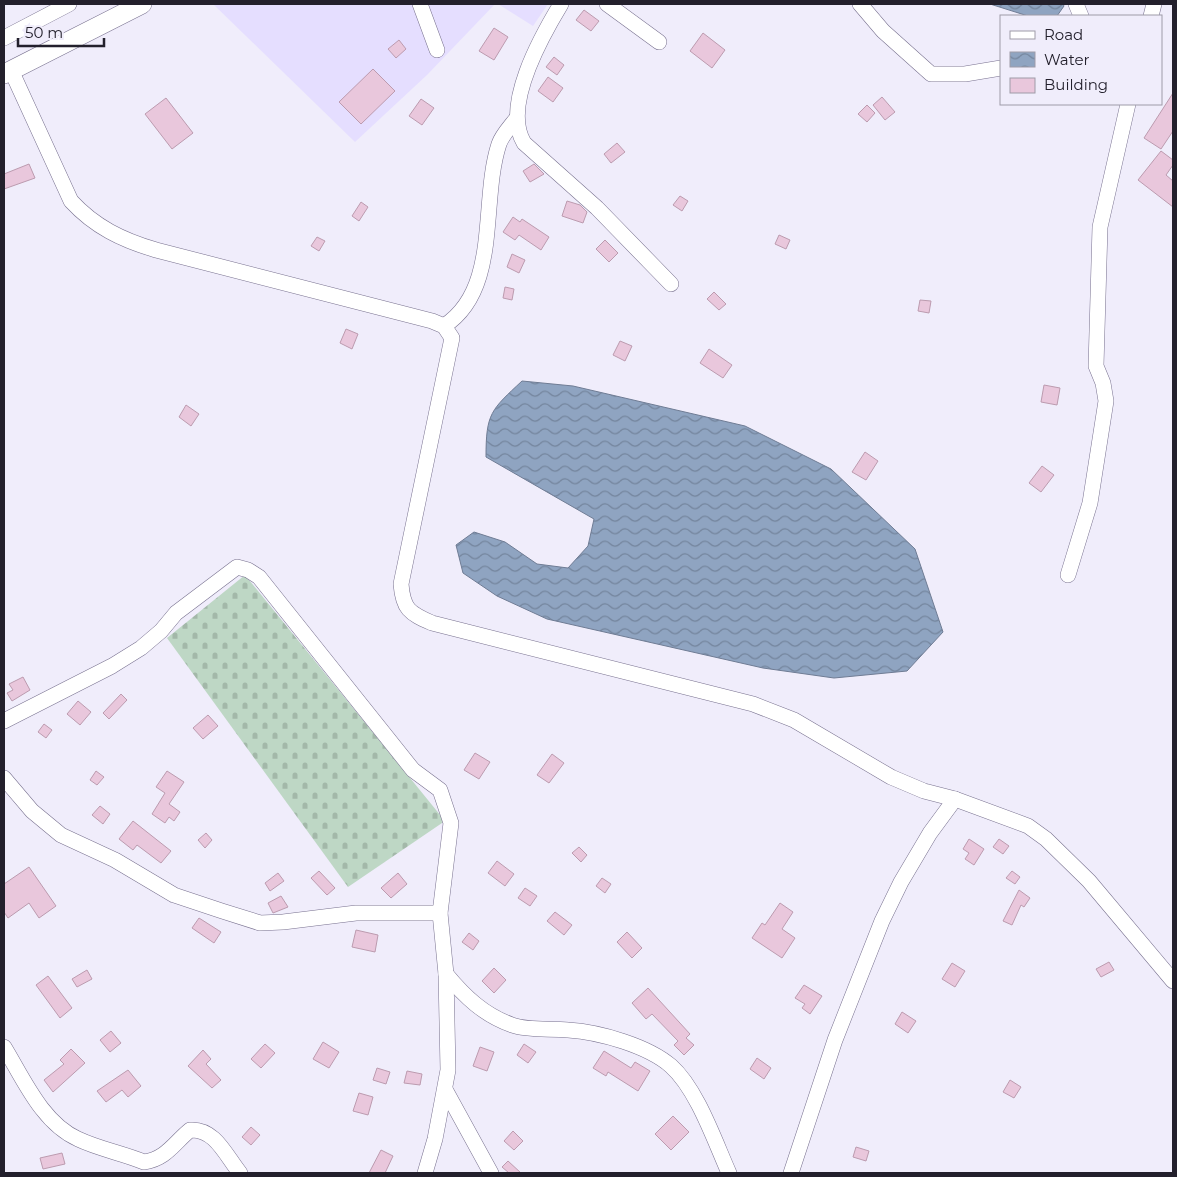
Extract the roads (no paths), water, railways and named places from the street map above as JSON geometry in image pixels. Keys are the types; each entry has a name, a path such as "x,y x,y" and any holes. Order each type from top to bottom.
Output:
{"main road":[{"path":"7,72 142,4"}],"street":[{"path":"4,38 69,4"},
{"path":"420,4 437,50"},
{"path":"561,4 539,41 517,105 516,119 518,132 524,143 597,208 672,284"},
{"path":"607,4 659,42"},
{"path":"860,4 883,31 931,74 965,74 1000,68"},
{"path":"7,72 71,201 86,217 106,231 131,243 432,321 444,326 452,338 401,584 403,604 414,615 432,623 753,704 794,720 891,777 924,791 955,799 1028,826 1046,840 1089,881 1173,981"},
{"path":"1068,575 1090,503 1106,401 1103,383 1096,366 1100,227 1128,105"},
{"path":"444,326 457,317 468,304 478,277 487,242 487,210 491,177 499,142 516,119"},
{"path":"4,721 112,666 141,648 161,631 176,613 237,567 248,570 259,577 412,770 440,790 451,823 440,913 446,974 448,1070 446,1091 425,1173"},
{"path":"4,778 32,811 61,835 115,860 174,894 260,923 356,913 440,913"},
{"path":"791,1173 835,1040 882,921 910,865 930,832 955,799"},
{"path":"446,974 474,1004 512,1026 571,1030 603,1036 645,1050 673,1067 697,1102 729,1173"},
{"path":"4,1047 48,1115 66,1132 78,1139 144,1162 163,1156 190,1130 198,1129 212,1137 240,1173"},
{"path":"446,1091 491,1173"}],"water":[{"path":"990,4 1063,4 1064,6 1058,15 1025,15"},
{"path":"522,381 573,386 745,426 831,469 915,549 943,632 907,671 834,678 763,668 547,619 497,596 463,573 456,545 474,532 505,542 537,564 568,568 588,546 594,519 486,457 487,431 492,413 503,399"}]}
